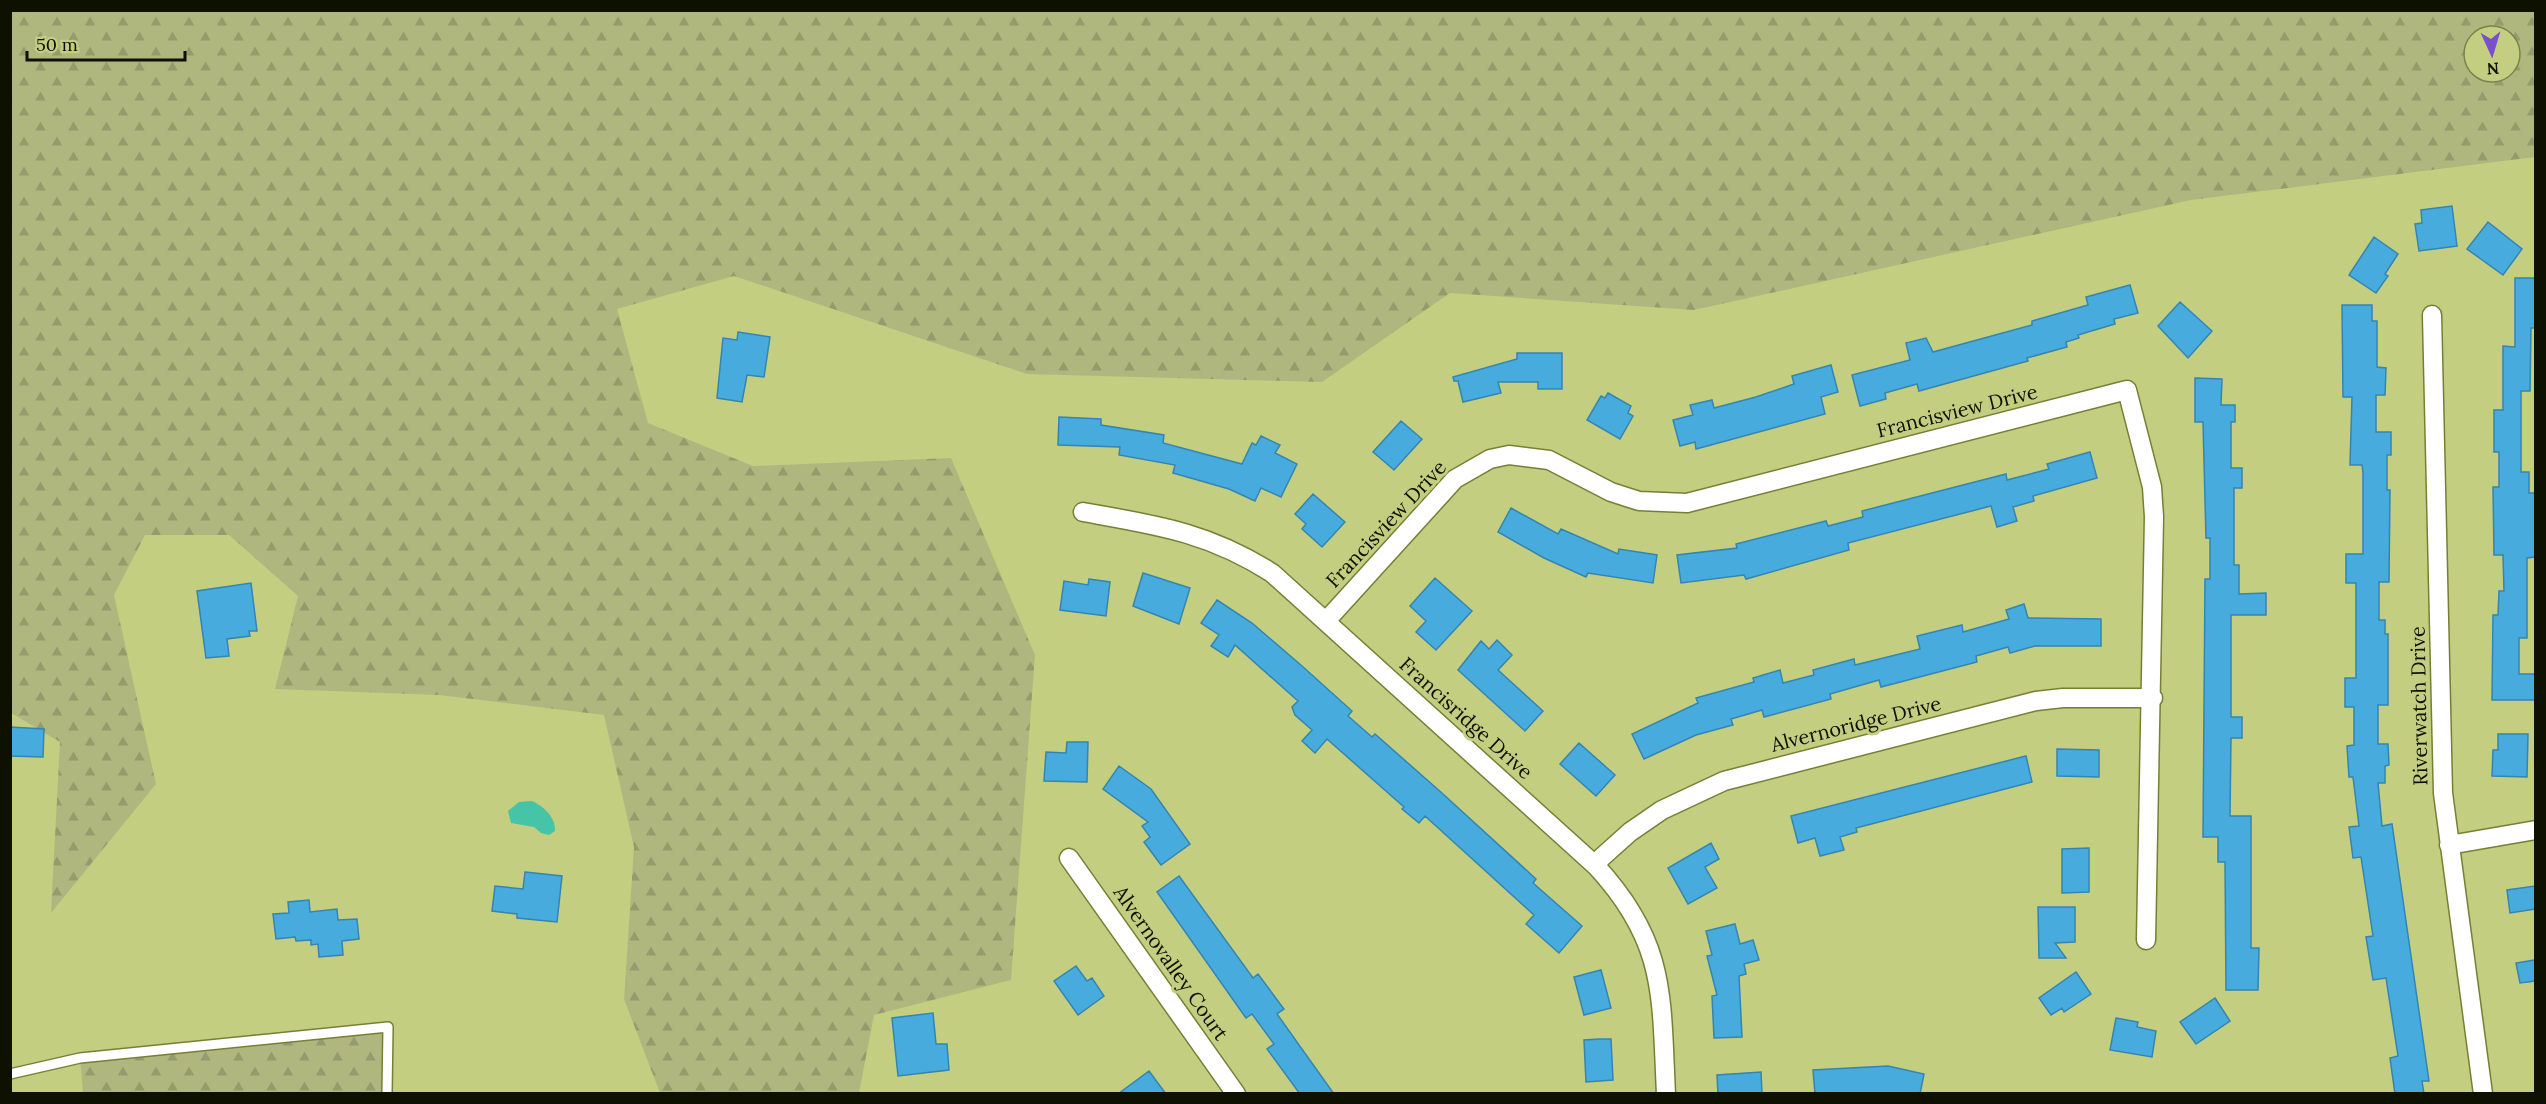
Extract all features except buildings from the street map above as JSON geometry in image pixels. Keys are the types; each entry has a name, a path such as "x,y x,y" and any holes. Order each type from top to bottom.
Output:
{"street":[{"name":"Riverwatch Drive","path":"2432,315 2443,793 2484,1094"},
{"name":"Francisview Drive","path":"1326,621 1455,479 1490,459 1509,455 1549,460 1611,492 1639,501 1687,503 2127,390 2152,487 2154,517 2153,698 2146,940"},
{"name":"Francisridge Drive","path":"1083,512 1174,528 1212,540 1247,557 1272,573 1596,866 1632,911 1654,959 1662,1007 1666,1094"},
{"name":"Alvernoridge Drive","path":"1596,866 1601,858 1630,832 1662,810 1724,781 2036,701 2063,698 2153,698"},
{"path":"2449,845 2535,830"},
{"name":"Alvernovalley Court","path":"1069,858 1236,1094"}],"lane":[{"path":"10,1074 80,1058 388,1027 387,1094"}],"green space":[{"path":"11,11 2535,11 2535,157 2191,200 1694,310 1450,293 1322,382 1027,374 734,276 617,309 648,423 753,466 951,458 1035,655 1011,980 874,1015 859,1093 660,1093 624,999 634,847 604,715 439,695 275,689 298,596 229,535 145,535 114,595 156,784 51,913 60,742 11,713"},
{"path":"388,1027 387,1093 83,1093 80,1058"}],"water":[{"path":"532,801 544,809 553,821 555,831 549,835 541,833 534,827 511,823 508,811 519,802"}]}
